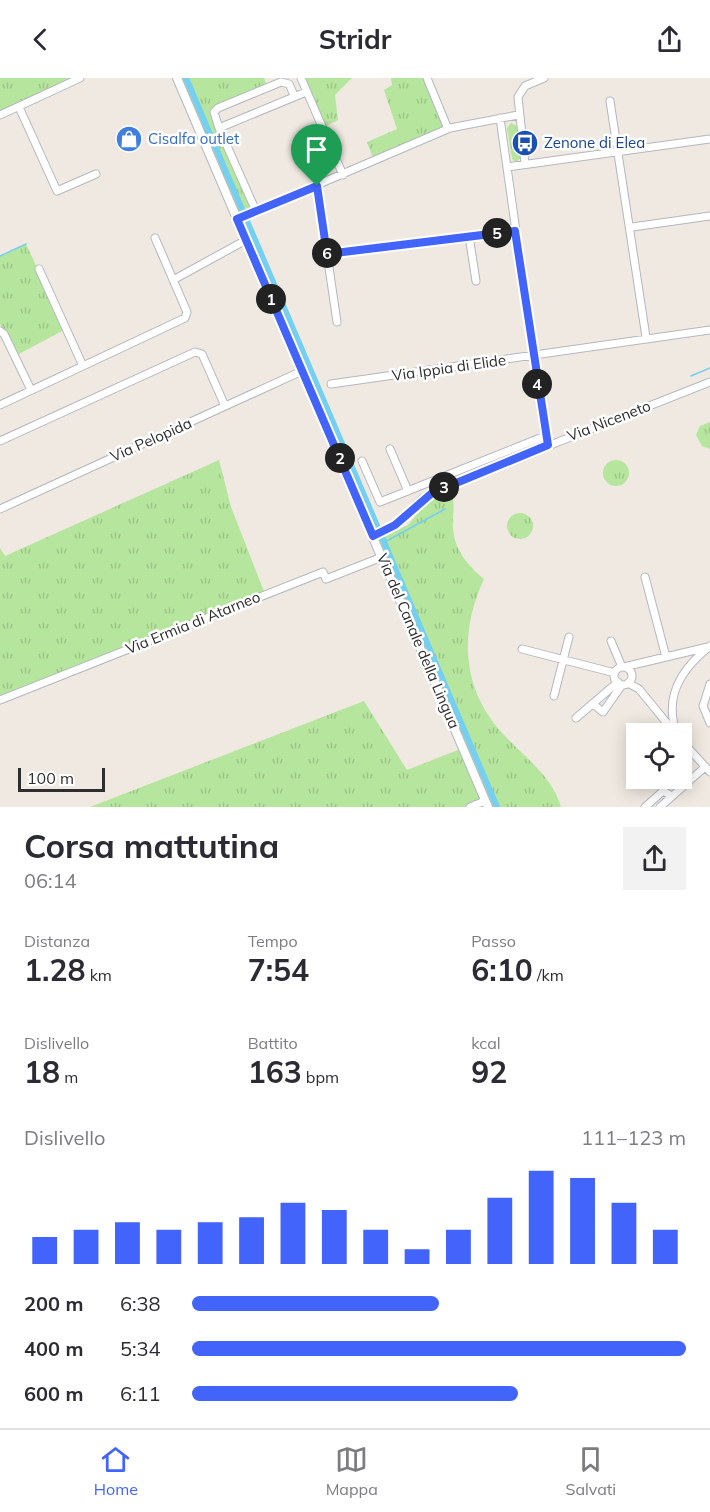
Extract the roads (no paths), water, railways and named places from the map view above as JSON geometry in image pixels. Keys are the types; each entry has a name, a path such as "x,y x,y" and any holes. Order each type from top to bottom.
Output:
{"street":[{"path":"0,115 80,78"},
{"name":"Via del Canale della Lingua","path":"177,78 375,535 487,804"},
{"path":"301,78 343,175"},
{"path":"427,78 448,129"},
{"path":"525,164 517,102 520,91 544,78"},
{"path":"253,212 214,112 282,82 289,84 294,95"},
{"path":"219,128 294,95 306,92"},
{"path":"610,101 632,227 646,338"},
{"path":"19,106 57,191 96,174"},
{"path":"239,218 448,129 518,115"},
{"path":"500,118 533,356 548,445"},
{"path":"507,167 710,139"},
{"path":"317,186 337,322"},
{"path":"632,227 710,216"},
{"path":"327,254 515,231"},
{"path":"469,236 476,281"},
{"path":"0,405 184,318 187,312 155,238"},
{"path":"173,280 246,240"},
{"path":"39,269 83,366"},
{"name":"Via Ippia di Elide","path":"331,384 710,330"},
{"path":"0,331 4,334 31,390"},
{"path":"0,441 195,352 202,354 225,406"},
{"name":"Via Pelopida","path":"0,508 302,371"},
{"name":"Via Niceneto","path":"375,535 386,531 432,493 710,382"},
{"path":"362,461 380,502 545,436"},
{"path":"390,449 408,491"},
{"name":"Via Ermia di Atarneo","path":"0,700 323,572 326,579 382,556"},
{"path":"645,577 666,657"},
{"path":"554,696 569,637"},
{"path":"593,704 603,712 632,672 623,667 611,641"},
{"path":"615,673 623,667 710,646"},
{"path":"674,723 672,713 675,690 685,670 710,646"},
{"path":"522,649 615,673 623,683 639,689 667,723"},
{"path":"576,718 623,683"},
{"path":"710,684 703,706 710,723"},
{"path":"660,807 708,770 692,752"},
{"path":"645,807 663,791 672,796"},
{"path":"470,807 487,804"}],"waterway":[{"path":"186,78 497,807"},
{"path":"0,256 26,244"},
{"path":"691,376 710,368"},
{"path":"383,543 445,509"}],"place":[{"name":"Cisalfa outlet","path":"129,139"},
{"name":"Zenone di Elea","path":"525,143"}]}
